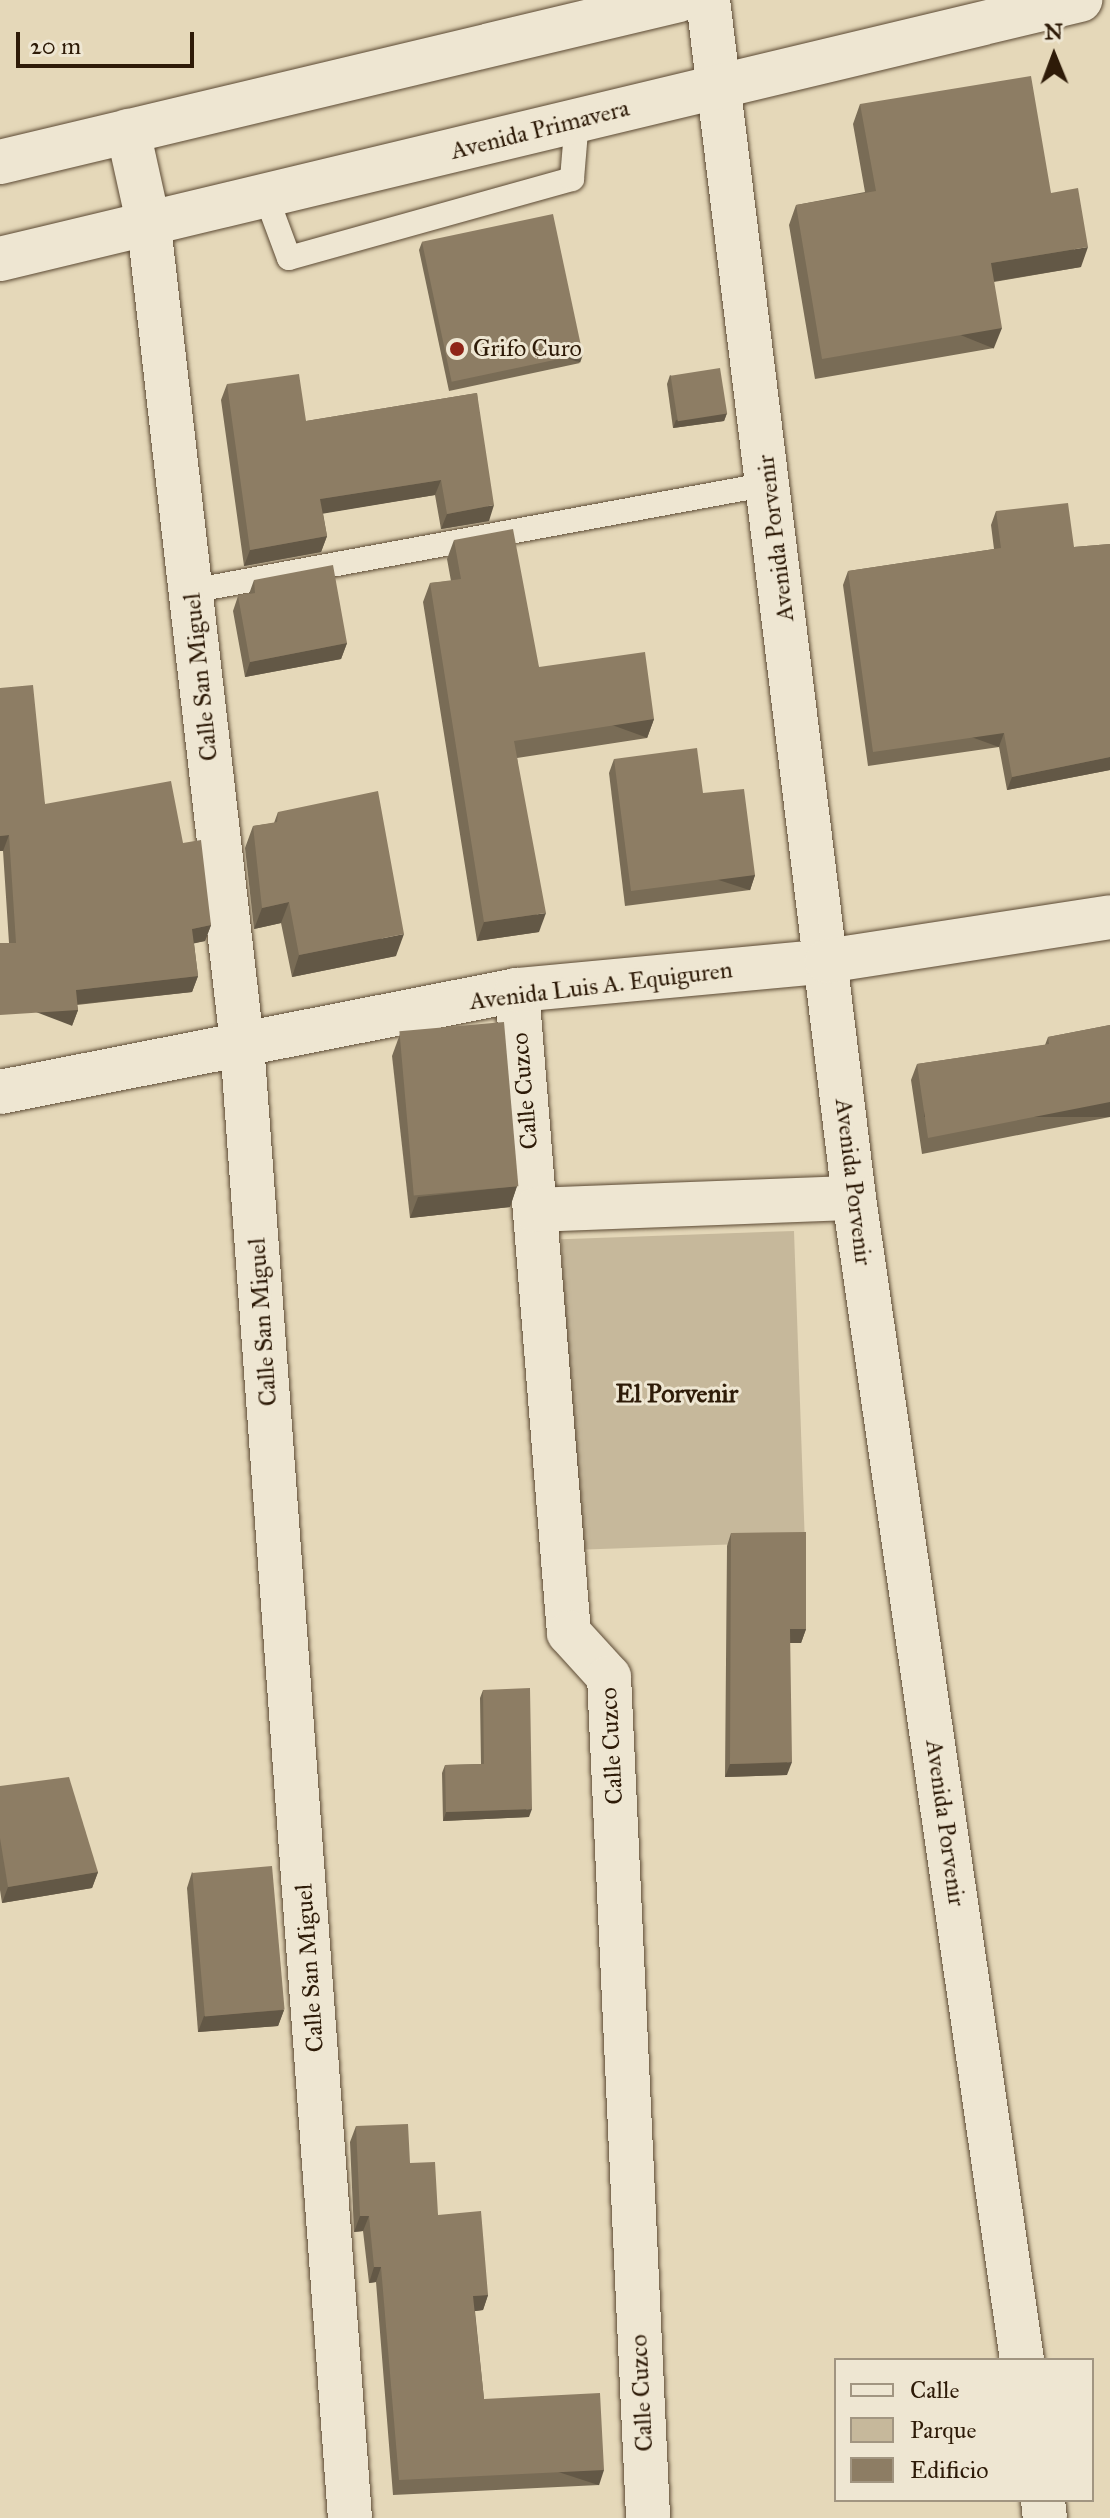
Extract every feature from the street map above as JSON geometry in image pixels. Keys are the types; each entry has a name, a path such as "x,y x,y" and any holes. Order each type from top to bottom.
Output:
{"street":[{"path":"0,162 679,0"},
{"name":"Avenida Porvenir","path":"708,0 854,1198 1022,2358"},
{"name":"Avenida Primavera","path":"0,259 267,199 577,120 1080,0"},
{"name":"Calle San Miguel","path":"128,131 149,226 242,1044 350,2518"},
{"name":"Avenida Luis A. Equiguren","path":"0,1092 517,990 827,961 1110,917"},
{"name":"Calle Cuzco","path":"517,990 569,1633 609,1677 648,2518"},
{"path":"535,1210 854,1198"}],"lane":[{"path":"267,199 289,258 572,179 577,120"},
{"path":"191,591 769,484"}],"green space":[{"path":"794,1231 805,1542 572,1550 561,1239"}],"building":[{"path":"1031,76 1051,193 1078,188 1088,247 991,263 1002,328 822,359 796,205 876,191 860,104"},
{"path":"553,214 583,354 452,382 422,242"},
{"path":"720,368 727,413 678,421 671,376"},
{"path":"299,374 306,421 477,393 494,505 447,514 441,480 320,499 327,536 250,550 227,384"},
{"path":"1068,503 1074,547 1110,544 1110,757 1012,777 1004,733 873,752 848,571 1001,548 996,511"},
{"path":"513,529 539,667 645,652 654,719 514,741 546,913 484,922 430,583 461,579 454,540"},
{"path":"333,565 347,643 250,662 238,596 255,593 254,580"},
{"path":"33,685 45,804 171,781 183,843 201,840 211,925 192,929 198,976 76,990 78,1010 0,1015 0,943 16,943 9,835 0,836 0,688"},
{"path":"697,748 703,793 744,789 755,875 631,891 614,759"},
{"path":"378,791 404,934 299,955 289,902 262,908 253,826 277,822 278,812"},
{"path":"504,1022 518,1186 414,1196 399,1031"},
{"path":"1110,1025 1110,1102 928,1138 917,1064 1049,1044 1048,1037"},
{"path":"806,1532 806,1629 790,1629 792,1762 730,1764 731,1533"},
{"path":"530,1688 532,1809 446,1812 445,1765 484,1764 483,1690"},
{"path":"69,1777 98,1872 8,1887 0,1838 0,1786"},
{"path":"272,1866 285,2009 205,2016 192,1873"},
{"path":"408,2124 410,2163 435,2162 438,2215 481,2211 488,2295 473,2296 484,2399 600,2393 604,2470 399,2480 381,2267 374,2267 369,2216 360,2216 356,2126"}],"place":[{"name":"Grifo Curo","path":"457,349"}],"district":[{"name":"El Porvenir","path":"677,1394"}]}
